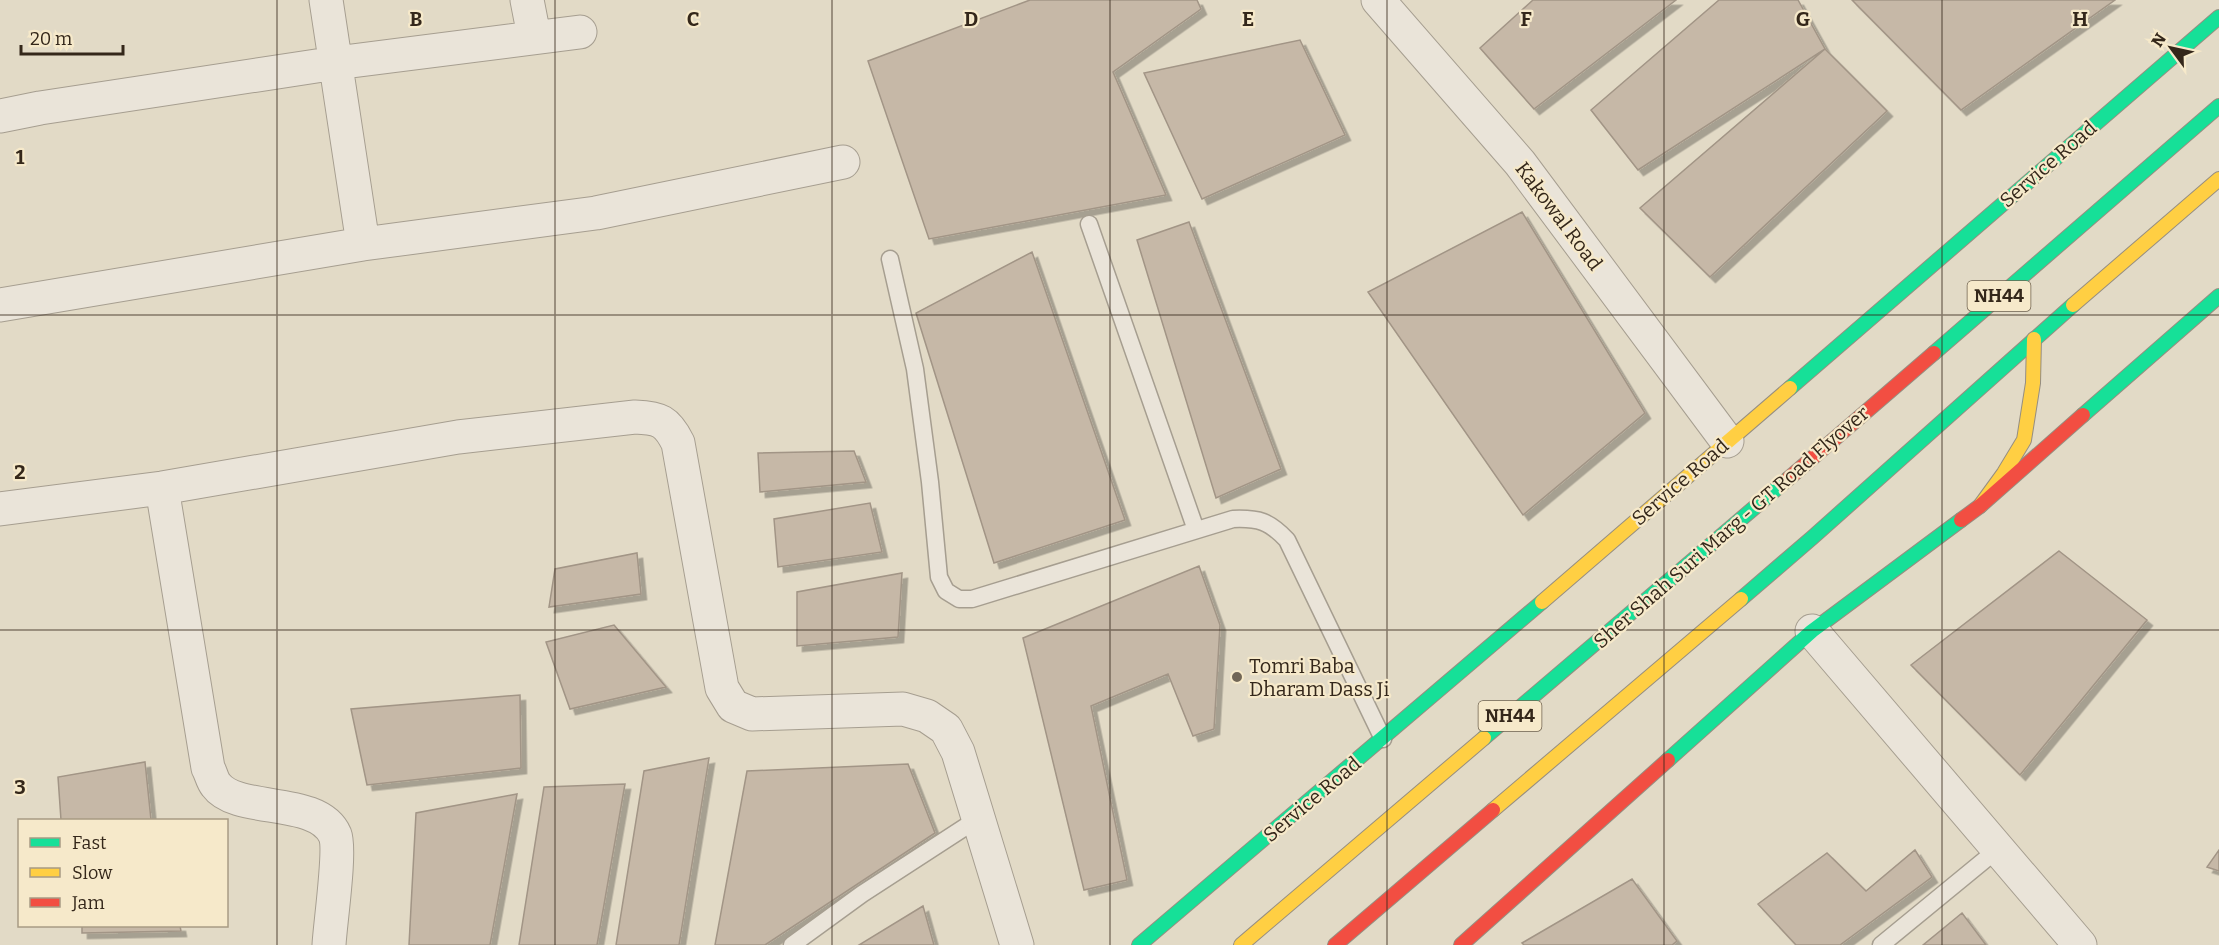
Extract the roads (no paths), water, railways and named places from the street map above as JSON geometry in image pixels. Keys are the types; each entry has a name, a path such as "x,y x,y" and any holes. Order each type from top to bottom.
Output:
{"main road":[{"name":"Service Road","path":"1139,945 1383,739 2219,17"},
{"name":"Sher Shah Suri Marg - GT Road Flyover","path":"1241,945 1779,487 2219,106"},
{"name":"NH44","path":"1335,945 1813,537 2034,339 2219,180"},
{"path":"1461,945 1812,631 1980,506 2219,296"},
{"path":"1980,506 2024,440 2033,383 2034,339"}],"street":[{"path":"326,0 363,244"},
{"path":"527,0 534,36"},
{"name":"Kakowal Road","path":"1378,0 1520,163 1727,441"},
{"path":"0,116 336,63 534,36 580,32"},
{"path":"0,305 363,244 596,213 843,162"},
{"path":"0,508 162,488 458,437 635,417 655,418 670,428 678,443 722,688 733,706 752,714 903,709 927,716 946,729 958,752 1017,945"},
{"path":"162,488 208,768 216,785 233,796 306,813 324,821 335,835 337,851 328,945"},
{"path":"1812,631 2080,945"}],"lane":[{"path":"1089,224 1196,530"},
{"path":"890,259 915,369 930,482 939,577 946,591 958,599 972,599 1233,519 1255,518 1274,527 1287,540 1383,739"},
{"path":"792,945 862,894 979,818"},
{"path":"1881,945 1998,849"}],"place":[{"name":"Tomri Baba Dharam Dass Ji","path":"1237,677"}]}
